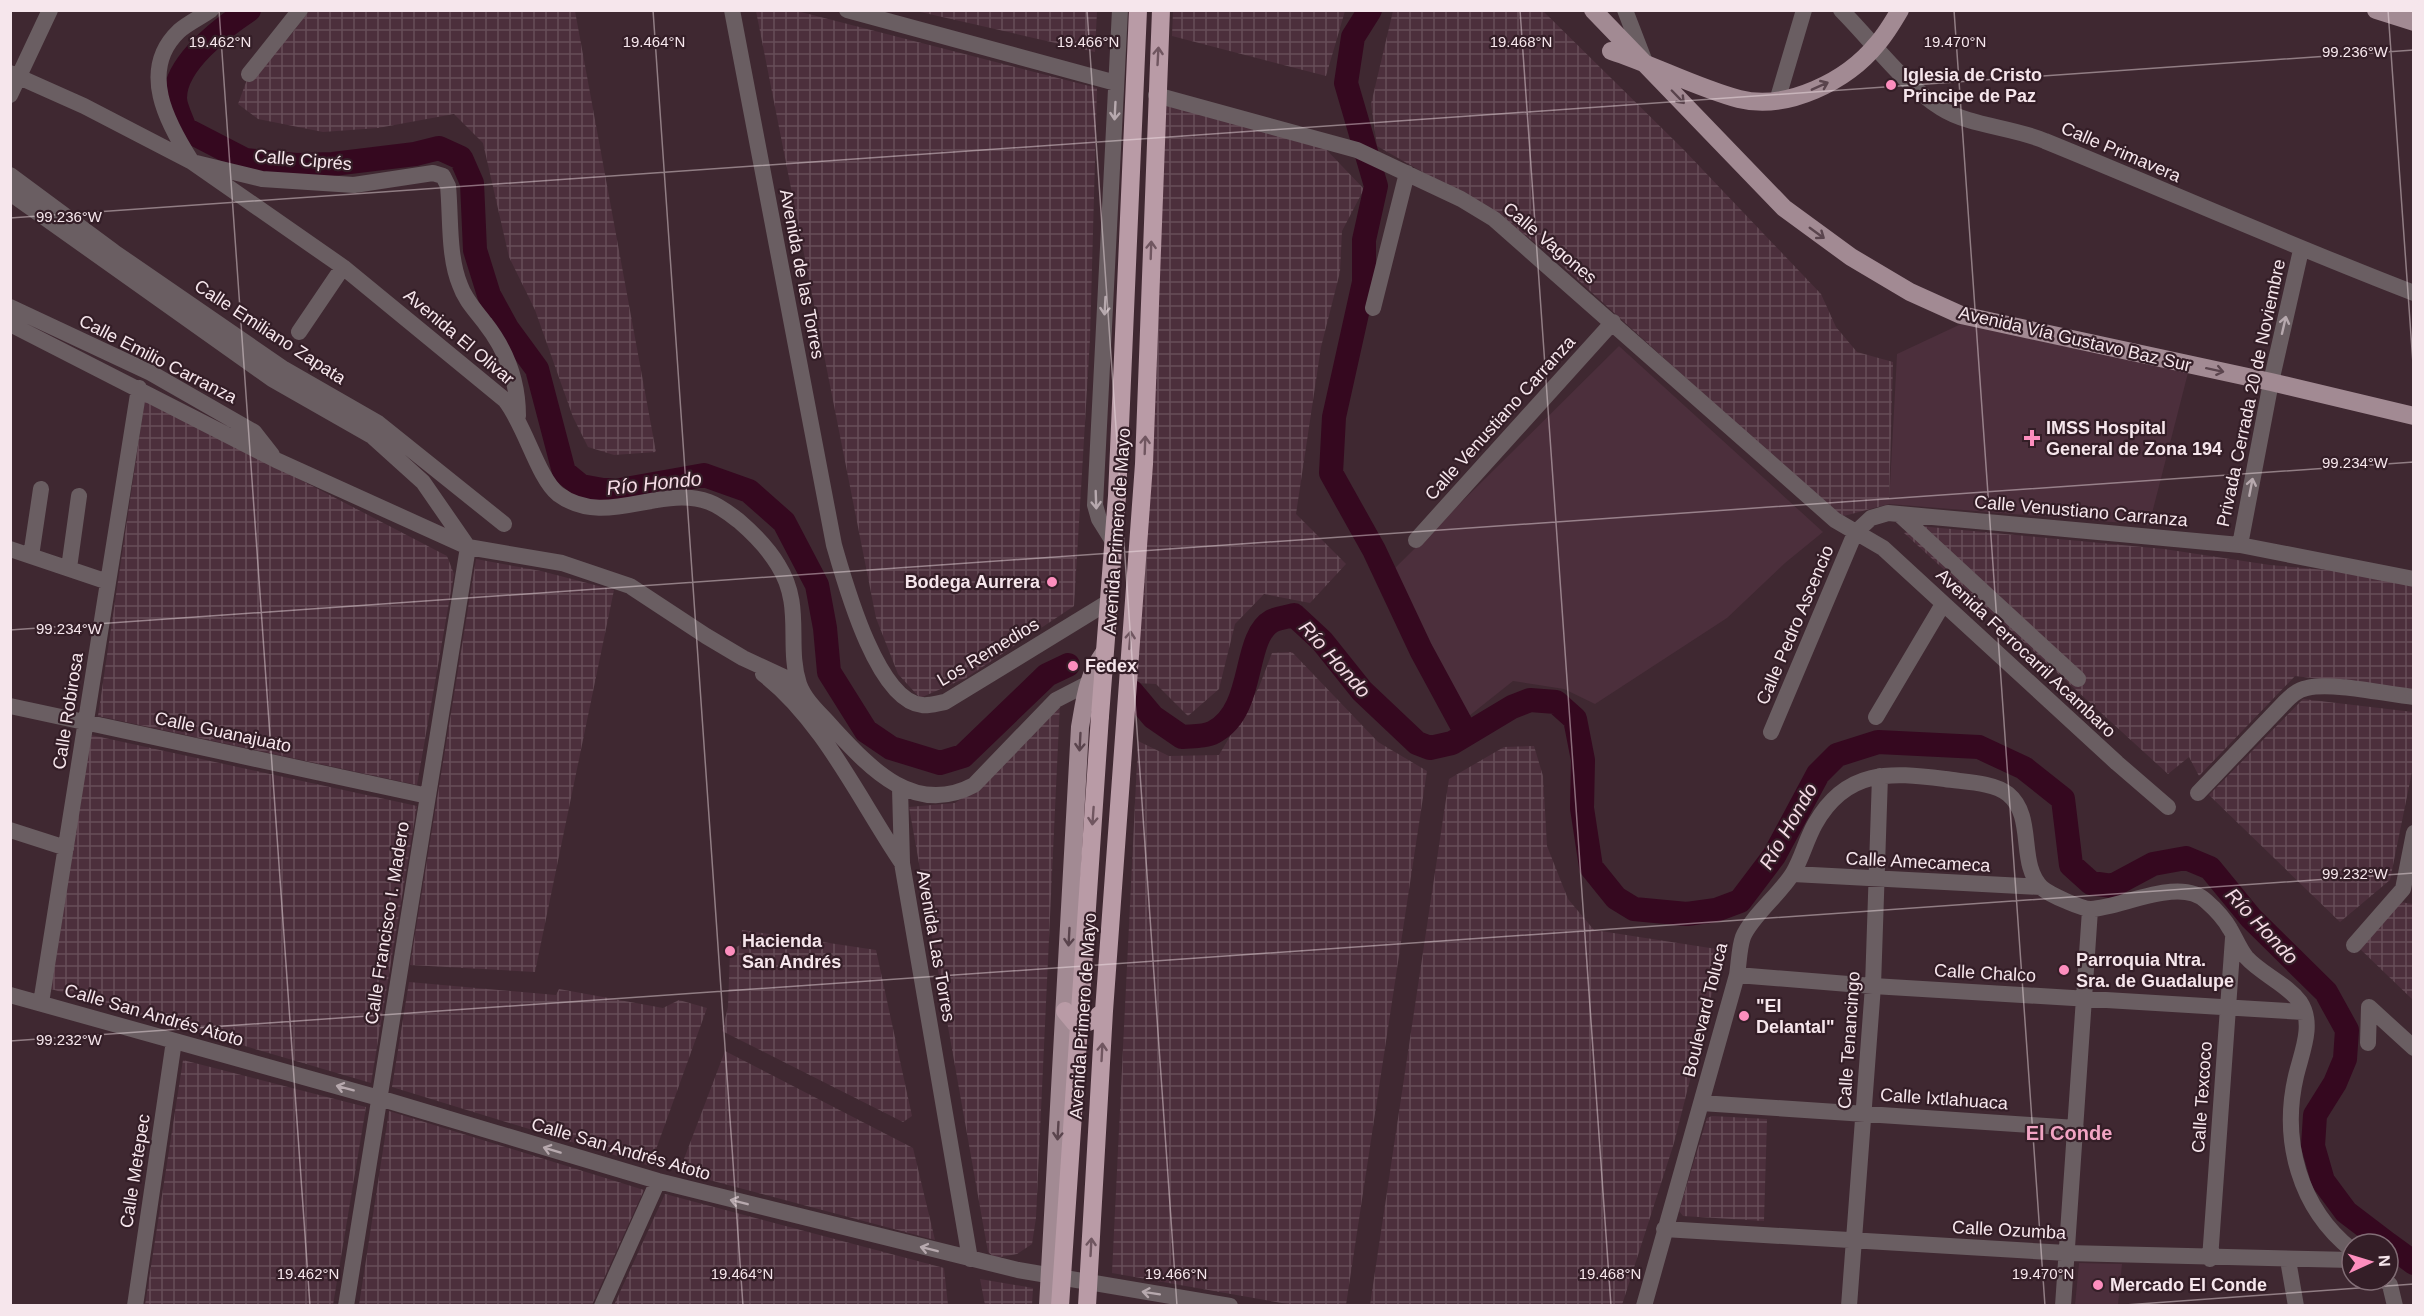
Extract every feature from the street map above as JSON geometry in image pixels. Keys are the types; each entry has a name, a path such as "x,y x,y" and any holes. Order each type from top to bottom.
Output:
{"highway":[{"name":"Avenida Primero de Mayo","path":"1060,1305 1104,653 1118,496 1138,10"},
{"name":"Avenida Primero de Mayo","path":"1088,1305 1104,1011 1144,464 1156,95 1161,10"},
{"path":"1065,1011 1075,1023 1083,1024 1091,1022 1104,1011"}],"main road":[{"name":"Avenida Vía Gustavo Baz Sur","path":"1593,10 1784,208 1851,257 1910,292 1961,315 2271,382 2414,416"},
{"path":"1611,51 1742,100 1777,101 1819,88 1846,72 1876,46 1900,10"},
{"path":"2376,10 2414,21"},
{"name":"Avenida Primero de Mayo","path":"1048,1305 1080,727 1087,684 1092,670 1104,653"}],"street":[{"path":"10,94 15,74 51,10"},
{"path":"192,162 171,129 159,96 159,74 163,53 180,31 211,10"},
{"path":"249,74 300,10"},
{"name":"Avenida de las Torres","path":"732,10 834,546"},
{"name":"Avenida Primero de Mayo","path":"1114,543 1099,519 1095,505 1120,10"},
{"path":"1626,10 1645,62"},
{"path":"1777,101 1804,10"},
{"name":"Calle Primavera","path":"1840,10 1921,94 1943,110 1958,117 2030,135 2301,250 2414,293"},
{"path":"852,11 1116,83"},
{"name":"Avenida El Olivar","path":"15,74 192,162 343,267 489,385 518,416 548,482 558,493 572,501 601,508 619,508 676,498 694,498 710,502 726,511 751,531 779,566 788,585 794,606 799,684"},
{"name":"Calle Vagones","path":"1156,95 1357,150 1461,199 1494,219 1835,520 1856,533"},
{"name":"Calle Ciprés","path":"192,162 262,179 354,185 433,173 443,176 448,186 455,271 470,305 496,338 514,376 518,392 518,416"},
{"path":"1373,308 1407,172"},
{"name":"Calle Emiliano Zapata","path":"10,176 114,252 375,430 504,524"},
{"name":"Calle Emiliano Zapata","path":"10,193 272,379 375,430 423,482 468,547"},
{"name":"Privada Cerrada 20 de Noviembre","path":"2240,545 2271,382 2301,250"},
{"path":"299,332 343,267"},
{"name":"Calle Emilio Carranza","path":"10,307 151,373 254,432 276,460"},
{"name":"Calle Venustiano Carranza","path":"1416,540 1613,322"},
{"path":"10,324 276,460 468,547 562,563 630,586 743,658 799,684 809,702 851,747 876,772 900,788 940,796 957,794 974,785 1056,700 1087,684"},
{"name":"Calle Robirosa","path":"41,1004 139,388"},
{"path":"31,556 42,489"},
{"path":"69,568 79,496"},
{"name":"Calle Venustiano Carranza","path":"1856,533 1871,518 1888,513 2240,545 2414,579"},
{"name":"Avenida Ferrocarril Acambaro","path":"1899,514 2078,679"},
{"name":"Avenida Ferrocarril Acambaro","path":"1856,533 1883,548 2168,807"},
{"name":"Calle Pedro Ascencio","path":"1771,732 1856,533"},
{"name":"Los Remedios","path":"834,546 850,601 879,669 900,695 921,705 945,702 1110,601"},
{"name":"Calle Francisco I. Madero","path":"346,1305 468,547"},
{"path":"10,549 108,582"},
{"path":"1876,717 1943,604"},
{"name":"Avenida Las Torres","path":"743,658 784,692 797,707 854,781 873,820 902,863 970,1259"},
{"path":"2198,793 2284,703 2295,693 2306,688 2322,687 2414,697"},
{"name":"Calle Guanajuato","path":"10,706 428,796"},
{"name":"Boulevard Toluca","path":"1644,1305 1737,975 1743,936 1792,874 1814,826 1830,800 1863,778 1880,776 1920,776 2005,792 2016,802 2022,816 2031,867 2041,888"},
{"name":"Calle Tenancingo","path":"1849,1305 1873,986 1880,776"},
{"path":"900,788 902,863"},
{"path":"10,830 66,848"},
{"path":"2354,945 2408,890 2414,833"},
{"name":"Calle Amecameca","path":"1792,874 2041,888"},
{"path":"2041,888 2090,910 2174,892 2204,898 2230,929 2233,938 2251,962 2300,1002 2304,1012 2306,1039 2295,1077 2290,1110 2291,1138 2297,1174 2314,1209 2340,1237"},
{"path":"2063,1305 2086,998 2090,910"},
{"name":"Calle Texcoco","path":"2211,1259 2233,938"},
{"name":"Calle Chalco","path":"1737,975 1873,986 2304,1012"},
{"name":"Calle San Andrés Atoto","path":"10,995 379,1098 658,1182 1018,1270 1230,1305"},
{"path":"2368,1043 2369,1007 2414,1048"},
{"name":"Calle Metepec","path":"135,1305 174,1041"},
{"name":"Calle Ixtlahuaca","path":"1701,1103 2076,1128"},
{"path":"602,1305 658,1182"},
{"name":"Calle Ozumba","path":"1665,1229 2067,1253 2211,1259 2340,1260"},
{"path":"1018,1270 1035,1263 1051,1247"},
{"path":"2288,1260 2296,1305"}],"shaded area":[{"path":"1173,10 1345,11 1326,76 1172,36"},
{"path":"309,11 575,11 656,452 614,455 588,447 573,417 535,310 509,257 483,143 454,114 378,128 323,132 258,119 238,104 249,74 290,36"},
{"path":"756,11 797,11 1097,88 1090,339 1074,606 966,678 920,698 898,674 876,618"},
{"path":"916,11 1097,11 1095,52"},
{"path":"1393,11 1543,11 1683,149 1821,294 1836,327 1857,352 1893,362 1889,504 1844,516 1830,509 1545,250 1501,217 1377,146 1371,104"},
{"path":"1165,104 1319,142 1364,189 1342,231 1340,272 1321,347 1296,514 1346,564 1310,603 1264,594 1235,624 1219,689 1188,716 1156,684 1136,683"},
{"name":"IMSS Hospital General de Zona 194","path":"1961,324 2188,373 2149,525 1889,504 1897,354"},
{"path":"1619,346 1823,532 1785,563 1727,618 1595,704 1564,689 1513,681 1464,720 1393,570"},
{"path":"145,399 447,556 454,574 417,785 98,716"},
{"path":"1919,526 2164,549 2270,565 2348,572 2413,585 2413,690 2295,676 2199,776 2189,757 2168,774 1904,533"},
{"path":"476,559 541,571 614,590 535,972 410,965"},
{"path":"1292,652 1378,742 1427,771 1346,1305 1293,1305 1112,1273 1138,741 1169,756 1219,755 1259,687 1272,653"},
{"path":"2303,699 2413,712 2413,767 2390,880 2340,922 2209,795"},
{"path":"1060,702 1036,1218 1032,1244 1017,1254 995,1258 988,1252 909,807 955,803 982,784"},
{"path":"91,735 417,806 371,1083 51,989"},
{"path":"1534,746 1543,776 1547,846 1568,899 1594,930 1723,950 1674,1143 1622,1305 1370,1305 1449,779 1504,747"},
{"path":"2400,902 2413,904 2413,1000 2358,947"},
{"path":"742,930 876,950 912,1116 903,1122 722,1031 728,1007 730,951 740,945"},
{"path":"409,982 556,995 559,989 663,1008 679,1000 707,1008 650,1166 392,1087"},
{"path":"725,1051 913,1148 935,1240 679,1172"},
{"path":"183,1060 366,1107 333,1305 145,1305"},
{"path":"389,1111 644,1190 592,1305 359,1305"},
{"path":"1712,1116 1767,1119 1764,1221 1683,1216 1679,1211 1707,1118"},
{"path":"665,1194 944,1268 948,1305 614,1305"},
{"name":"Mercado El Conde","path":"2079,1263 2122,1264 2118,1305 2075,1305"},
{"path":"980,1279 1033,1288 1032,1305 985,1305"}],"waterway":[{"name":"Río Hondo","path":"249,10 226,26 202,48 183,72 177,85 175,98 185,129 245,160 296,165 333,164 415,154 439,148 461,158 472,183 475,250 489,295 507,328 537,369 564,472 581,486 603,490 620,490 704,475 749,491 784,522 817,585 825,628 829,672 866,731 891,748 940,763 963,756 1047,675 1068,665"},
{"path":"1370,10 1353,37 1346,83 1376,186 1364,240 1364,282 1334,417 1331,473 1374,550 1421,650 1466,733"},
{"name":"Río Hondo","path":"1132,692 1153,717 1182,737 1210,734 1227,722 1237,708 1256,642 1263,630 1272,621 1294,615 1322,641 1362,691 1417,743 1430,748 1452,743 1512,707 1530,700 1556,702 1575,719 1583,760 1582,808 1591,867 1616,898 1634,909 1687,914 1716,910 1740,901 1774,856 1818,774 1837,755 1878,742 1979,747 2024,768 2063,799 2071,865 2091,883 2112,886 2153,864 2186,858 2210,868 2251,918 2326,992 2347,1030 2345,1059 2335,1083 2315,1115 2313,1146 2323,1181 2346,1212 2372,1232"},
{"name":"Río Hondo","path":"2400,1253 2414,1263"}],"place":[{"name":"Iglesia de Cristo Principe de Paz","path":"1891,85"},
{"name":"IMSS Hospital General de Zona 194","path":"2032,438"},
{"name":"Bodega Aurrera","path":"1052,582"},
{"name":"Fedex","path":"1073,666"},
{"name":"Hacienda San Andrés","path":"730,951"},
{"name":"Parroquia Ntra. Sra. de Guadalupe","path":"2064,970"},
{"name":"\"El Delantal\"","path":"1744,1016"},
{"name":"Mercado El Conde","path":"2098,1285"}],"district":[{"name":"El Conde","path":"2069,1133"}]}
